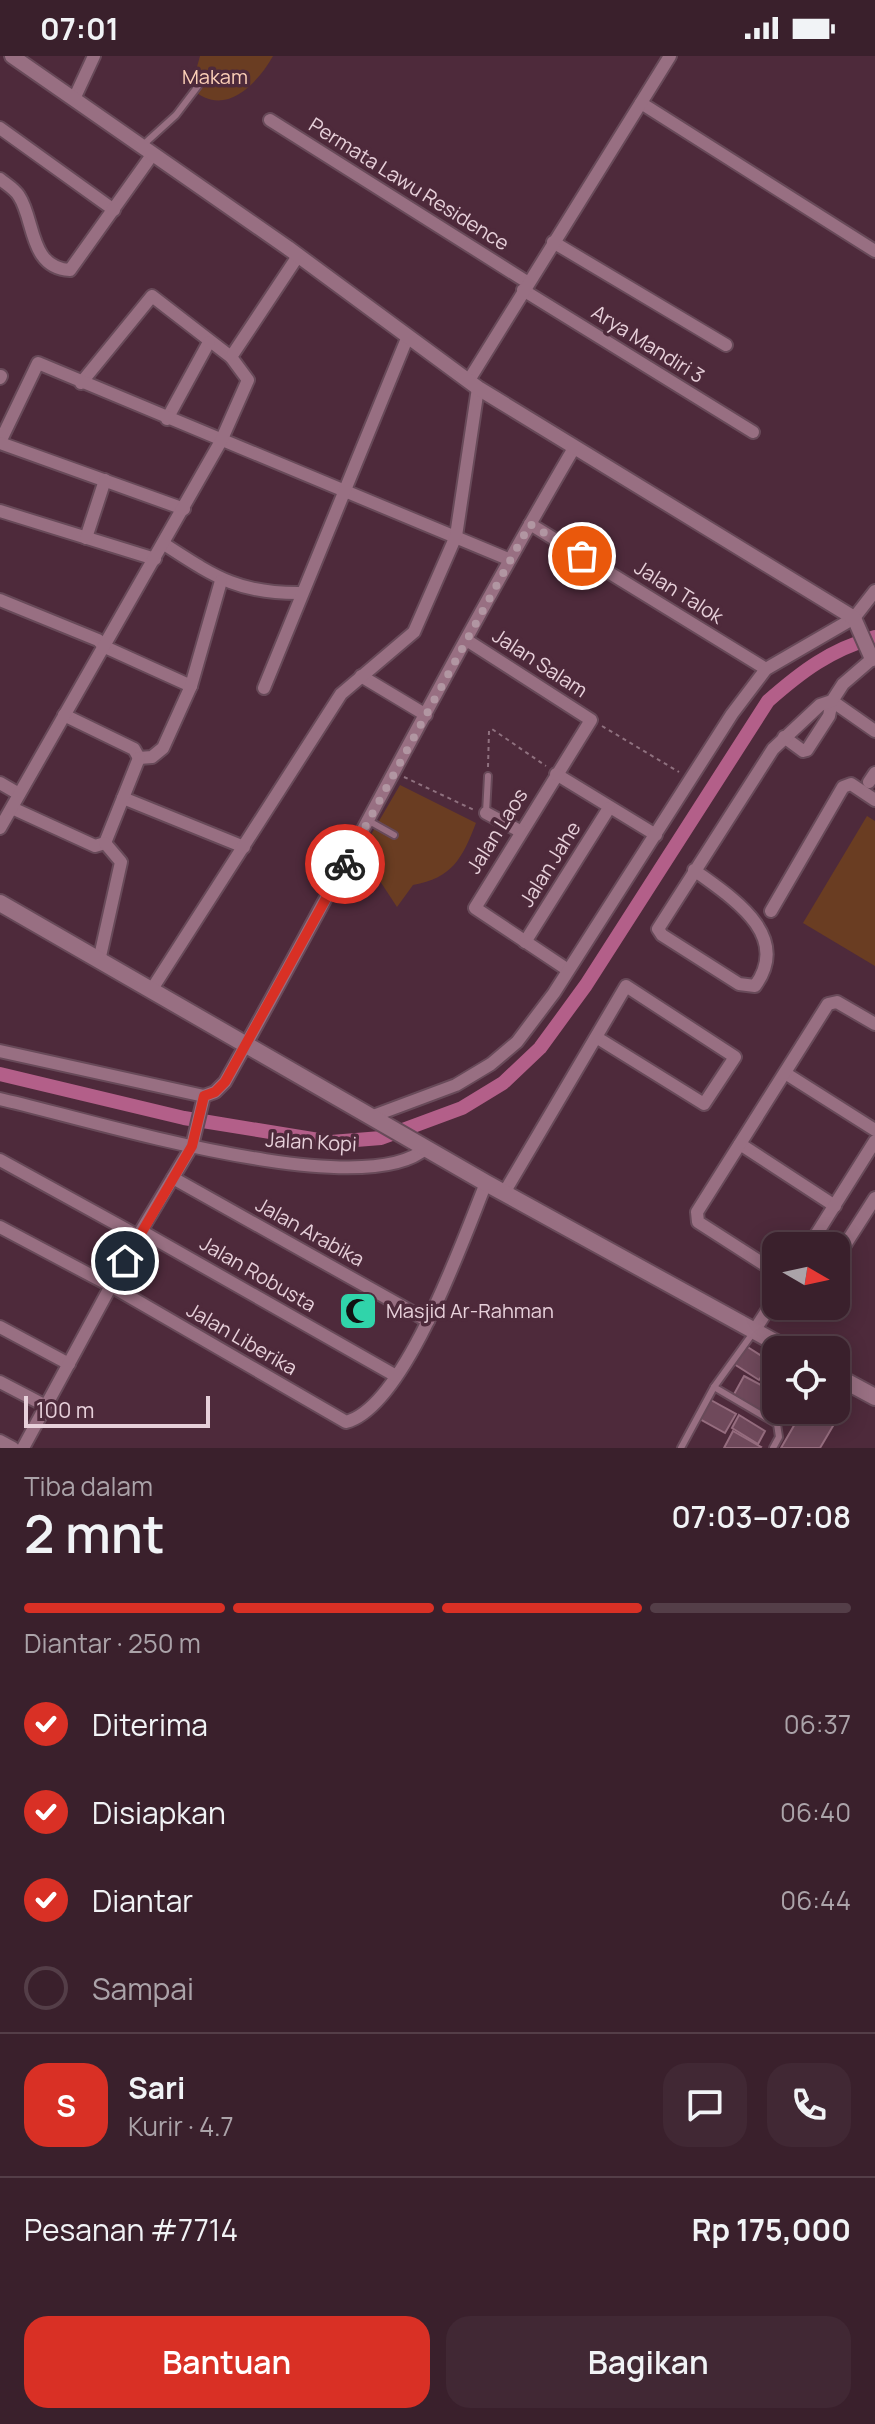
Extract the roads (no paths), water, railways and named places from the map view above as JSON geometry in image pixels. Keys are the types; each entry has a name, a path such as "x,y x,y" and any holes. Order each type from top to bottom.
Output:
{"main road":[{"path":"0,903 486,1183 763,1336"},
{"path":"850,1384 875,1397"}],"street":[{"path":"12,56 298,256 473,384 856,618 872,656 846,681 832,701 829,716 807,750 803,751 784,737"},
{"path":"74,99 94,56"},
{"path":"152,989 332,707 361,676 406,642 414,632 441,578 456,536 473,384 525,286 670,56"},
{"path":"641,103 875,251"},
{"name":"Permata Lawu Residence","path":"270,120 525,286"},
{"path":"0,128 114,210"},
{"path":"0,179 20,197 38,251 62,269 75,267 114,210 146,151"},
{"path":"553,242 726,345"},
{"path":"231,357 298,256"},
{"name":"Arya Mandiri 3","path":"525,286 753,432"},
{"path":"0,828 184,509 221,441 248,380 231,357 152,296 81,383"},
{"path":"264,688 408,336"},
{"path":"167,419 209,342"},
{"path":"184,509 0,442 38,363 508,559"},
{"path":"0,1051 203,1098 220,1088 468,641 508,559 574,448"},
{"path":"86,538 105,480"},
{"path":"0,511 155,559"},
{"name":"Jalan Talok","path":"530,524 766,669"},
{"path":"164,544 221,581 276,593 302,593"},
{"path":"139,758 152,757 163,748 191,686 221,581"},
{"path":"856,618 875,591"},
{"path":"0,600 98,640 105,647 191,686"},
{"path":"377,1119 456,1085 491,1064 517,1042 568,970 766,669 875,610"},
{"name":"Jalan Salam","path":"468,641 591,720"},
{"path":"361,676 426,715"},
{"path":"832,701 875,731"},
{"path":"694,870 755,917 766,952 755,986 739,984 659,933 694,870 784,737 820,705 832,701"},
{"path":"64,715 134,749 139,758"},
{"name":"Jalan Laos","path":"525,942 476,910 520,831 591,720"},
{"path":"105,843 139,758"},
{"path":"556,774 656,835"},
{"path":"0,783 19,794"},
{"path":"771,911 843,787 851,784 875,800"},
{"path":"123,798 244,847"},
{"path":"12,808 95,846 105,843"},
{"name":"Jalan Jahe","path":"525,942 609,808"},
{"path":"486,813 520,831"},
{"path":"99,961 121,862 105,843"},
{"path":"525,942 568,970"},
{"path":"504,1193 626,986 735,1057 704,1104 596,1037"},
{"path":"762,1263 696,1219 697,1212 830,1002 875,1024"},
{"path":"785,1073 875,1130"},
{"path":"23,1448 193,1142 203,1098"},
{"name":"Jalan Kopi","path":"0,1099 312,1165 375,1165 410,1158 424,1147"},
{"path":"818,1232 875,1141"},
{"path":"740,1144 835,1206"},
{"name":"Jalan Robusta","path":"0,1160 140,1233 396,1376"},
{"name":"Jalan Arabika","path":"173,1178 428,1321"},
{"path":"396,1376 428,1321 486,1183"},
{"path":"850,1237 875,1198"},
{"name":"Jalan Liberika","path":"0,1227 113,1287 341,1421 351,1421 377,1403 396,1376"},
{"path":"754,1331 762,1319"},
{"path":"0,1327 69,1364"},
{"path":"0,1382 46,1406"},
{"path":"0,1441 13,1448"}],"lane":[{"path":"146,151 198,86"},
{"path":"486,813 488,776"},
{"path":"369,821 394,835"},
{"path":"681,1448 714,1387 754,1331"},
{"path":"714,1387 777,1424 779,1437 773,1448"}],"waterway":[{"path":"0,1074 184,1118 331,1142 381,1138 462,1108 503,1083 540,1048 586,985 768,701 817,663 844,648 875,637"}],"place":[{"name":"Masjid Ar-Rahman","path":"358,1311"}],"park label":[{"name":"Makam","path":"215,77"}]}
